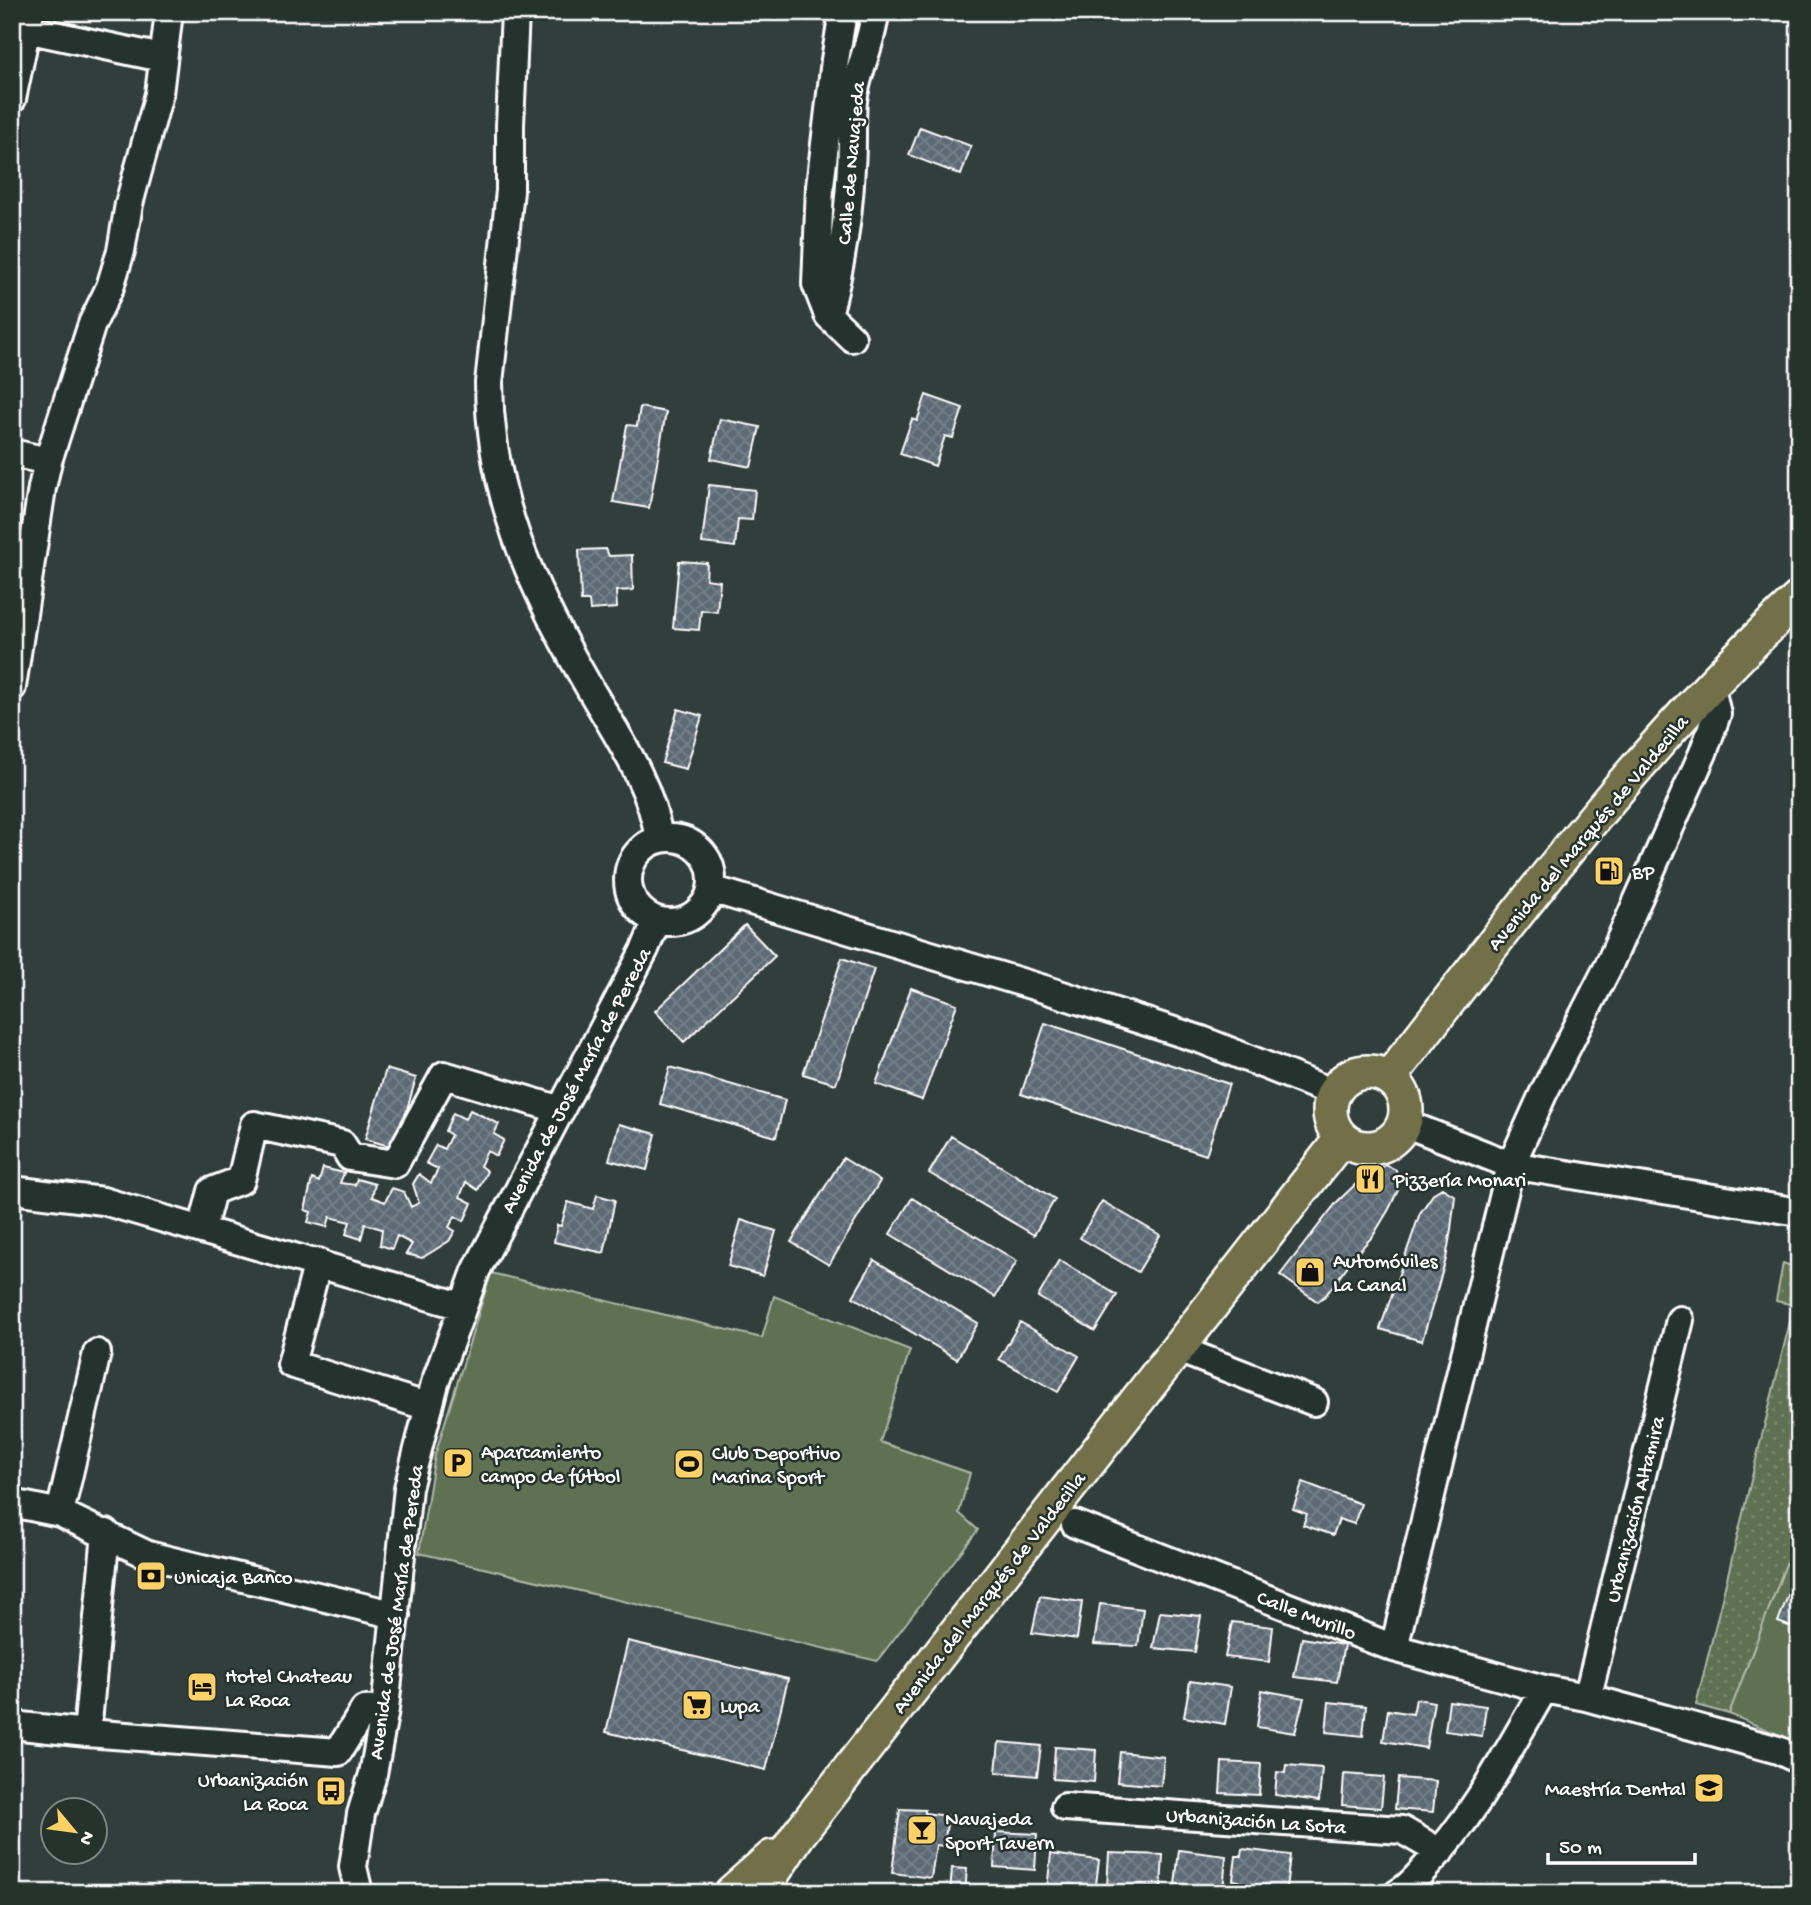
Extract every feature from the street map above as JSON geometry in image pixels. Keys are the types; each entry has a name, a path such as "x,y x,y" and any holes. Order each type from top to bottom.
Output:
{"main road":[{"name":"Avenida del Marqués de Valdecilla","path":"1389,1078 1559,860 1642,761 1799,598"},
{"path":"1364,1072 1389,1078 1404,1098 1406,1111 1404,1124 1397,1134 1388,1143 1365,1148 1342,1138 1335,1129 1330,1105 1341,1083 1364,1072"},
{"name":"Avenida del Marqués de Valdecilla","path":"760,1893 798,1835 1342,1138"},
{"name":"Avenida del Marqués de Valdecilla","path":"732,1893 798,1835"}],"street":[{"path":"12,687 48,461 92,324 110,287 121,251 129,204 159,94 169,12"},
{"path":"515,12 510,191 489,383 495,464 506,510 525,561 578,668 640,777 656,820 659,839"},
{"path":"844,12 826,130 816,284 828,315 852,338"},
{"name":"Calle de Navajeda","path":"828,315 840,272 848,212 853,102 860,64 875,12"},
{"path":"12,99 23,23 162,58"},
{"path":"12,453 48,461"},
{"path":"1394,1648 1511,1165 1544,1092 1608,967 1703,753 1717,714 1710,688"},
{"path":"673,837 687,841 699,849 708,860 712,874 711,889 696,913 684,920 670,922 645,914 635,904 629,892 627,878 637,853 647,844 673,837"},
{"path":"711,889 1202,1040 1334,1093"},
{"name":"Avenida de José María de Pereda","path":"340,1893 356,1880 361,1814 373,1774 385,1709 408,1488 429,1407 461,1306 500,1222 645,949 657,920"},
{"path":"202,1229 212,1191 241,1180 254,1125 342,1144 350,1157 395,1164 444,1075 561,1110"},
{"path":"1404,1124 1511,1165 1799,1212"},
{"path":"12,1190 103,1201 461,1306"},
{"path":"317,1262 291,1364 429,1407"},
{"name":"Urbanización Altamira","path":"1586,1697 1680,1320"},
{"path":"1178,1349 1314,1402"},
{"path":"60,1513 97,1353"},
{"path":"12,1503 60,1513 148,1555 396,1615"},
{"name":"Calle Murillo","path":"1075,1524 1394,1648 1778,1750 1799,1760"},
{"path":"87,1733 106,1533"},
{"path":"1402,1891 1440,1852 1478,1800 1545,1689"},
{"path":"12,1725 338,1752 364,1710 385,1709"},
{"name":"Urbanización La Sota","path":"1065,1807 1402,1830 1440,1852"}],"green space":[{"path":"1783,1263 1799,1269 1799,1530 1729,1714 1696,1705 1794,1305 1776,1301"},
{"name":"Club Deportivo Marina Sport","path":"491,1273 762,1338 774,1296 910,1350 880,1442 970,1473 959,1513 978,1530 877,1661 419,1553 435,1455"},
{"path":"1799,1530 1799,1743 1729,1714"}],"building":[{"path":"920,127 971,146 961,175 909,155"},
{"path":"926,395 963,408 953,438 945,436 935,466 900,454 912,419 917,421"},
{"path":"640,407 666,412 649,508 613,502 627,425 637,426"},
{"path":"720,419 760,427 751,467 711,459"},
{"path":"709,485 755,490 752,520 738,519 735,547 702,543"},
{"path":"606,549 609,556 632,555 633,590 616,591 617,608 590,610 589,601 581,601 579,550"},
{"path":"679,561 707,563 706,579 720,581 717,612 701,610 699,630 673,628"},
{"path":"678,709 702,716 686,769 662,763"},
{"path":"745,925 775,956 684,1042 655,1011"},
{"path":"842,958 874,969 836,1084 803,1074"},
{"path":"911,988 957,1004 922,1100 876,1084"},
{"path":"1045,1023 1229,1084 1206,1155 1021,1094"},
{"path":"670,1067 785,1100 776,1137 660,1104"},
{"path":"386,1069 416,1078 396,1148 365,1139"},
{"path":"470,1110 499,1124 494,1134 504,1140 496,1156 487,1151 480,1166 487,1171 478,1190 466,1182 460,1197 472,1203 464,1221 455,1216 449,1227 455,1231 449,1241 422,1258 406,1254 412,1244 397,1236 392,1249 380,1245 382,1229 365,1224 361,1239 346,1234 350,1222 330,1217 327,1227 308,1222 311,1212 305,1210 312,1179 319,1182 323,1168 344,1173 340,1183 355,1185 357,1179 375,1184 372,1197 385,1202 392,1188 404,1192 411,1207 419,1203 413,1184 419,1174 431,1183 438,1169 426,1163 436,1145 444,1149 451,1135 445,1131 453,1113 465,1119"},
{"path":"619,1124 656,1134 647,1170 609,1160"},
{"path":"951,1136 1055,1199 1034,1235 929,1173"},
{"path":"843,1158 880,1181 829,1265 791,1242"},
{"path":"1386,1165 1396,1170 1399,1188 1389,1209 1373,1236 1318,1302 1280,1275 1337,1202 1361,1179"},
{"path":"1442,1188 1455,1196 1451,1229 1446,1259 1422,1341 1380,1329 1420,1213 1434,1193"},
{"path":"597,1195 615,1200 604,1253 554,1242 557,1225 561,1226 568,1202 593,1209"},
{"path":"912,1198 1017,1261 995,1297 890,1234"},
{"path":"1102,1201 1160,1235 1138,1272 1080,1238"},
{"path":"741,1220 776,1231 763,1276 728,1266"},
{"path":"874,1260 978,1323 957,1359 853,1297"},
{"path":"1059,1260 1117,1295 1095,1331 1038,1297"},
{"path":"1020,1322 1079,1356 1058,1392 999,1359"},
{"path":"1303,1482 1361,1504 1354,1524 1339,1519 1333,1535 1303,1525 1307,1514 1293,1509"},
{"path":"1799,1566 1799,1630 1778,1622"},
{"path":"1040,1596 1082,1602 1077,1639 1032,1633"},
{"path":"1100,1604 1143,1609 1138,1646 1094,1644"},
{"path":"1160,1612 1201,1616 1195,1652 1153,1648"},
{"path":"1232,1622 1273,1627 1269,1662 1225,1657"},
{"path":"1302,1638 1344,1645 1337,1682 1294,1677"},
{"name":"Lupa","path":"628,1641 788,1679 766,1770 606,1732"},
{"path":"1190,1681 1231,1687 1225,1724 1184,1717"},
{"path":"1262,1690 1304,1698 1295,1733 1257,1727"},
{"path":"1416,1699 1434,1702 1426,1748 1383,1741 1388,1710 1413,1714"},
{"path":"1449,1701 1486,1706 1482,1736 1445,1731"},
{"path":"1329,1702 1366,1706 1363,1736 1326,1732"},
{"path":"999,1742 1041,1746 1037,1776 996,1772"},
{"path":"1055,1747 1096,1750 1094,1782 1053,1779"},
{"path":"1120,1752 1164,1757 1161,1786 1117,1782"},
{"path":"1222,1762 1261,1764 1259,1795 1220,1793"},
{"path":"1286,1765 1322,1768 1319,1801 1275,1795 1277,1772 1285,1773"},
{"path":"1344,1774 1384,1777 1381,1808 1342,1805"},
{"path":"1398,1778 1436,1781 1433,1812 1395,1809"},
{"name":"Navajeda Sport Tavern","path":"900,1809 925,1810 925,1813 948,1816 944,1846 936,1845 931,1878 892,1873"},
{"path":"996,1832 1037,1834 1035,1870 994,1867"},
{"path":"1242,1849 1290,1855 1286,1889 1239,1884 1239,1881 1233,1880 1236,1856 1241,1856"},
{"path":"1179,1850 1226,1856 1223,1891 1175,1885"},
{"path":"1109,1853 1163,1855 1161,1888 1107,1886"},
{"path":"1051,1854 1099,1860 1095,1893 1047,1889"},
{"path":"952,1868 967,1869 965,1893 950,1893"},
{"path":"976,1885 1032,1888 1032,1893 976,1893"}],"place":[{"name":"BP","path":"1609,871"},
{"name":"Pizzería Monari","path":"1370,1179"},
{"name":"Automóviles La Canal","path":"1310,1272"},
{"name":"Aparcamiento campo de fútbol","path":"458,1463"},
{"name":"Club Deportivo Marina Sport","path":"689,1464"},
{"name":"Unicaja Banco","path":"151,1576"},
{"name":"Hotel Chateau La Roca","path":"202,1687"},
{"name":"Lupa","path":"697,1705"},
{"name":"Maestría Dental","path":"1709,1788"},
{"name":"Urbanización La Roca","path":"331,1791"},
{"name":"Navajeda Sport Tavern","path":"922,1830"}]}
